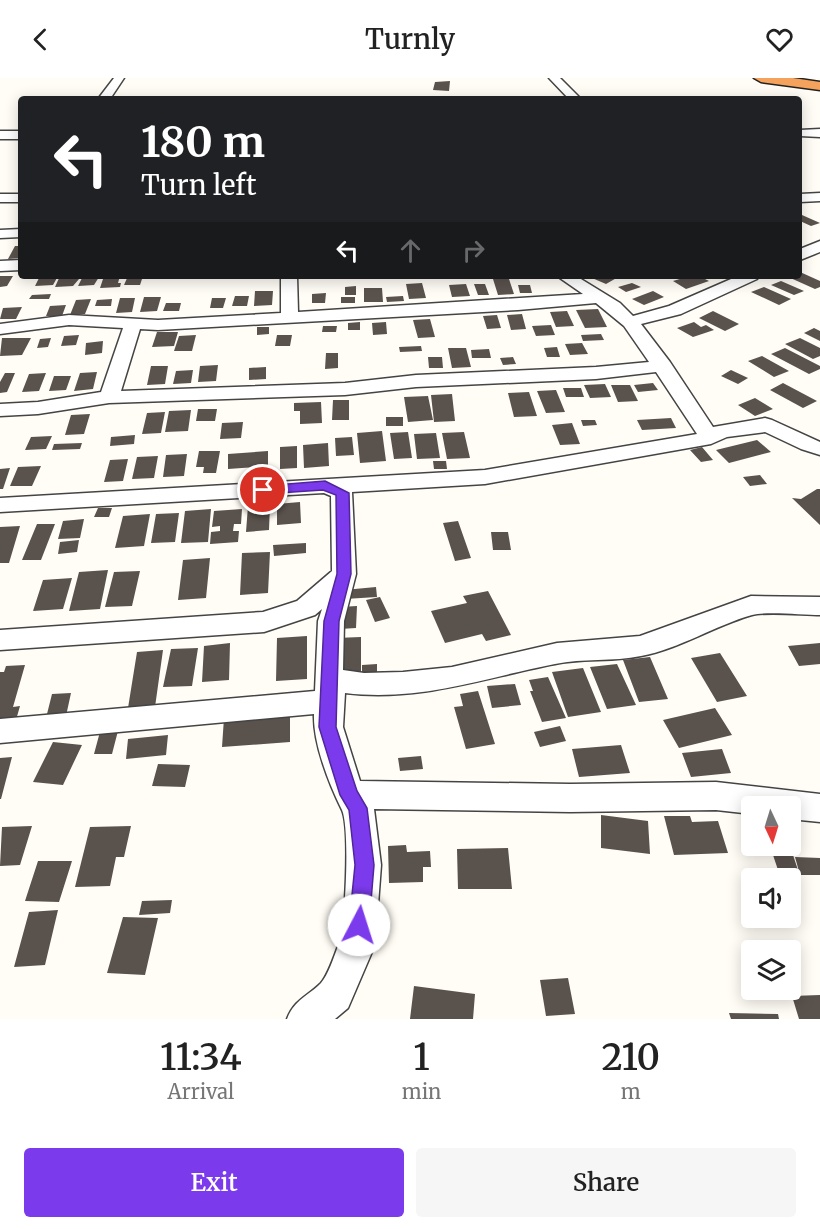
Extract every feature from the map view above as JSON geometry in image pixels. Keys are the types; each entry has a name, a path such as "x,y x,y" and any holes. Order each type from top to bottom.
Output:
{"highway":[{"path":"761,78 820,86"}],"street":[{"path":"106,96 119,78"},
{"path":"554,78 572,96"},
{"path":"802,133 820,133"},
{"path":"0,135 18,135"},
{"path":"802,198 820,197"},
{"path":"0,198 18,198"},
{"path":"0,234 18,233"},
{"path":"802,254 820,246"},
{"path":"0,266 18,265"},
{"path":"289,279 290,316"},
{"path":"570,279 614,307 630,322 663,366 687,406 711,438"},
{"path":"630,322 675,310 737,279"},
{"path":"0,329 69,320 133,325 207,323 290,316 518,305 598,298"},
{"path":"109,398 133,325"},
{"path":"0,410 38,408 109,398 345,389 417,381 596,373 663,366"},
{"path":"0,505 485,477 711,438 721,431 760,427 765,424 808,446 820,448"},
{"path":"306,1019 334,1007 357,945 364,865 358,808 349,795 328,727 331,621 344,574 342,493 325,485"},
{"path":"0,640 264,622 306,608 344,574"},
{"path":"329,700 333,680 374,683 452,678 557,652 641,646 703,625 751,605 820,606"},
{"path":"0,731 303,705 329,700"},
{"path":"349,795 570,798 716,796 820,808"}],"building":[{"path":"450,81 449,91 433,90 435,82"},
{"path":"802,215 820,223 811,226 802,222"},
{"path":"15,246 18,246 18,258 8,259"},
{"path":"802,273 820,281 820,287 815,289 793,279 802,279"},
{"path":"0,276 13,276 7,286 0,287"},
{"path":"38,279 56,279 53,285 35,286"},
{"path":"59,279 79,279 73,286 55,287"},
{"path":"82,279 98,279 94,285 78,286"},
{"path":"103,279 119,279 118,283 121,283 120,287 100,288"},
{"path":"127,279 142,279 140,285 124,285"},
{"path":"493,279 509,279 514,294 498,295"},
{"path":"594,279 615,279 606,284"},
{"path":"705,279 709,281 686,289 673,281"},
{"path":"781,281 804,291 794,295 771,285"},
{"path":"422,283 426,298 409,299 406,284"},
{"path":"632,283 641,287 626,292 618,287"},
{"path":"466,284 470,296 452,297 449,285"},
{"path":"474,284 485,284 489,295 478,295"},
{"path":"518,285 530,285 532,293 520,293"},
{"path":"356,286 356,295 345,295 345,287"},
{"path":"764,287 791,299 779,305 751,292"},
{"path":"364,288 382,288 383,302 364,302"},
{"path":"255,291 273,291 272,305 254,306"},
{"path":"653,291 664,297 644,305 632,299"},
{"path":"326,293 325,303 312,303 312,294"},
{"path":"51,294 49,299 29,299 32,295"},
{"path":"235,296 249,296 247,306 232,306"},
{"path":"403,296 404,301 387,302 386,297"},
{"path":"144,297 161,297 157,311 140,312"},
{"path":"341,297 355,297 355,303 341,303"},
{"path":"120,298 135,298 132,312 116,313"},
{"path":"212,298 226,298 223,308 210,308"},
{"path":"91,299 85,314 70,315 76,300"},
{"path":"112,299 111,306 95,306 97,300"},
{"path":"166,303 181,303 179,311 163,311"},
{"path":"66,305 62,316 46,316 50,306"},
{"path":"22,307 16,319 0,319 3,308"},
{"path":"598,309 607,327 585,328 576,310"},
{"path":"567,311 574,326 556,327 550,312"},
{"path":"713,311 739,324 725,331 699,318"},
{"path":"522,314 526,329 511,330 507,315"},
{"path":"497,315 501,328 487,329 483,316"},
{"path":"430,319 435,337 418,338 413,320"},
{"path":"360,322 360,330 348,330 348,323"},
{"path":"386,322 387,334 373,335 372,323"},
{"path":"694,322 701,327 706,325 714,330 693,337 677,328"},
{"path":"551,325 555,335 536,336 532,326"},
{"path":"323,326 337,326 336,332 322,332"},
{"path":"257,327 269,327 269,334 257,335"},
{"path":"814,328 820,331 820,341 804,333"},
{"path":"157,332 178,332 174,346 152,347"},
{"path":"601,334 604,340 583,341 581,335"},
{"path":"79,335 76,345 61,346 64,336"},
{"path":"196,335 192,351 174,351 179,336"},
{"path":"277,335 292,335 290,346 275,346"},
{"path":"2,338 31,338 22,355 0,356"},
{"path":"51,338 48,347 37,348 40,339"},
{"path":"800,338 820,348 820,356 813,359 785,344"},
{"path":"103,341 102,353 85,355 86,343"},
{"path":"582,343 588,354 570,355 565,344"},
{"path":"421,346 422,351 400,352 399,347"},
{"path":"557,347 560,357 547,357 544,348"},
{"path":"448,348 466,348 471,367 452,368"},
{"path":"785,348 820,366 820,369 809,374 771,354"},
{"path":"489,349 491,358 472,358 471,350"},
{"path":"326,353 338,353 338,368 325,369"},
{"path":"762,356 789,371 774,377 748,361"},
{"path":"428,357 442,357 443,368 429,368"},
{"path":"513,357 516,364 503,365 500,358"},
{"path":"218,365 216,381 198,382 200,366"},
{"path":"151,366 168,366 165,384 147,385"},
{"path":"266,367 266,379 249,380 249,368"},
{"path":"193,370 191,383 173,384 176,371"},
{"path":"731,370 748,378 738,384 721,376"},
{"path":"97,372 93,389 74,391 80,373"},
{"path":"5,373 15,373 7,392 0,393 0,382"},
{"path":"46,373 39,391 22,392 29,374"},
{"path":"54,376 71,376 66,390 49,391"},
{"path":"653,383 658,390 638,392 634,385"},
{"path":"783,383 817,401 803,408 770,390"},
{"path":"605,384 611,397 590,398 584,385"},
{"path":"611,385 630,385 638,401 618,402"},
{"path":"563,388 581,388 584,397 566,397"},
{"path":"556,390 565,412 546,413 537,391"},
{"path":"529,392 537,416 514,417 508,393"},
{"path":"452,394 455,421 434,422 431,395"},
{"path":"428,396 433,420 408,422 404,397"},
{"path":"755,398 773,409 755,416 738,405"},
{"path":"333,400 349,400 349,420 332,420"},
{"path":"321,402 322,423 300,424 300,411 294,411 294,403"},
{"path":"198,409 217,409 215,421 196,421"},
{"path":"191,410 188,431 165,432 169,411"},
{"path":"165,412 161,433 142,434 147,413"},
{"path":"90,414 84,434 65,435 71,415"},
{"path":"386,417 403,417 403,426 386,426"},
{"path":"671,418 676,428 642,430 637,420"},
{"path":"581,420 595,420 597,425 583,426"},
{"path":"243,422 241,438 220,439 222,423"},
{"path":"572,423 580,444 560,445 552,425"},
{"path":"382,431 386,461 360,463 357,433"},
{"path":"408,432 412,458 394,459 390,433"},
{"path":"464,432 470,458 447,459 442,433"},
{"path":"436,433 440,458 417,459 414,434"},
{"path":"135,435 134,444 110,446 111,437"},
{"path":"52,436 46,449 25,450 31,437"},
{"path":"352,437 354,455 336,456 335,438"},
{"path":"757,440 771,452 729,463 716,450"},
{"path":"82,443 80,449 52,450 54,444"},
{"path":"328,443 329,466 304,468 303,445"},
{"path":"297,446 297,468 280,469 280,447"},
{"path":"702,447 713,460 701,462 690,450"},
{"path":"199,451 220,451 216,473 203,473 204,467 196,467"},
{"path":"268,451 268,466 228,469 228,454"},
{"path":"187,454 184,476 163,477 166,455"},
{"path":"158,456 154,478 132,479 137,457"},
{"path":"128,459 123,481 104,482 110,460"},
{"path":"433,461 446,461 447,469 434,469"},
{"path":"41,466 32,486 10,486 18,467"},
{"path":"10,468 3,489 0,489 0,469"},
{"path":"760,475 767,484 750,486 743,477"},
{"path":"820,489 820,525 792,498 801,499"},
{"path":"300,502 301,523 277,525 277,504"},
{"path":"270,505 269,530 246,532 248,506"},
{"path":"98,508 112,508 109,517 94,517"},
{"path":"211,509 208,542 181,543 185,511"},
{"path":"242,509 241,524 234,524 233,531 239,531 238,542 210,544 211,532 220,531 220,526 212,527 214,511"},
{"path":"179,513 175,542 151,543 156,514"},
{"path":"150,514 144,546 115,548 123,516"},
{"path":"84,519 80,538 58,539 63,521"},
{"path":"458,521 471,558 455,561 443,523"},
{"path":"37,524 55,524 41,560 22,560"},
{"path":"20,526 9,563 0,563 0,527"},
{"path":"491,532 508,532 511,550 493,550"},
{"path":"79,540 77,552 58,554 60,542"},
{"path":"306,543 306,553 274,556 273,545"},
{"path":"270,552 268,593 240,595 242,553"},
{"path":"210,558 206,598 178,600 183,560"},
{"path":"108,570 100,609 69,611 79,572"},
{"path":"140,571 132,606 105,607 114,572"},
{"path":"72,578 63,609 33,611 43,580"},
{"path":"376,587 377,597 345,599 344,590"},
{"path":"488,591 511,635 486,641 482,634 445,643 431,611 467,603 463,596"},
{"path":"380,597 390,618 375,622 366,600"},
{"path":"357,606 356,628 340,629 340,607"},
{"path":"307,636 307,679 276,681 277,638"},
{"path":"361,637 361,673 334,673 336,638"},
{"path":"230,643 229,680 202,682 204,646"},
{"path":"820,643 820,664 799,666 788,646"},
{"path":"198,648 192,686 163,687 171,649"},
{"path":"163,650 155,707 128,708 137,652"},
{"path":"720,653 747,696 717,702 691,658"},
{"path":"650,657 668,699 639,702 623,660"},
{"path":"377,664 377,674 362,674 362,665"},
{"path":"617,664 636,705 607,709 590,667"},
{"path":"25,665 13,707 20,706 16,720 0,721 0,672 4,672 6,666"},
{"path":"583,668 601,712 568,717 552,672"},
{"path":"548,677 566,718 542,722 530,691 533,691 529,680"},
{"path":"515,684 521,705 492,708 487,686"},
{"path":"478,691 495,744 466,749 454,707 463,706 460,694"},
{"path":"71,693 66,716 46,718 52,694"},
{"path":"715,708 732,735 679,748 663,720"},
{"path":"290,713 290,742 222,747 224,718"},
{"path":"560,726 566,741 540,747 534,732"},
{"path":"119,727 112,754 94,754 101,728"},
{"path":"168,735 166,755 126,759 128,739"},
{"path":"53,742 82,745 63,785 33,782"},
{"path":"621,745 630,773 579,777 572,749"},
{"path":"722,749 731,773 691,777 682,753"},
{"path":"421,756 423,769 400,771 398,758"},
{"path":"12,757 1,799 0,799 0,758"},
{"path":"158,764 190,765 185,787 152,786"},
{"path":"601,815 648,821 650,854 601,848"},
{"path":"664,816 690,816 692,822 718,821 728,853 674,855"},
{"path":"32,826 20,865 0,866 2,827"},
{"path":"131,826 124,857 116,857 110,886 75,887 90,827"},
{"path":"406,845 407,852 430,851 431,867 423,867 423,882 389,883 388,846"},
{"path":"508,848 512,889 458,889 457,849"},
{"path":"773,856 793,856 797,868 777,868"},
{"path":"795,857 820,858 820,875 801,875 801,868 798,868"},
{"path":"38,861 72,861 59,902 25,901"},
{"path":"172,900 170,913 139,915 142,901"},
{"path":"58,910 45,965 14,967 29,912"},
{"path":"123,917 158,918 145,975 107,973"},
{"path":"568,978 575,1014 546,1016 540,980"},
{"path":"414,986 475,994 473,1019 410,1019"},
{"path":"820,995 820,1019 799,1019 793,1000 801,1000 801,996"},
{"path":"729,1013 778,1014 779,1019 731,1019"}],"route":[{"path":"263,490 325,485 342,493 344,574 331,621 328,727 349,795 358,808 364,865 359,925"}]}
